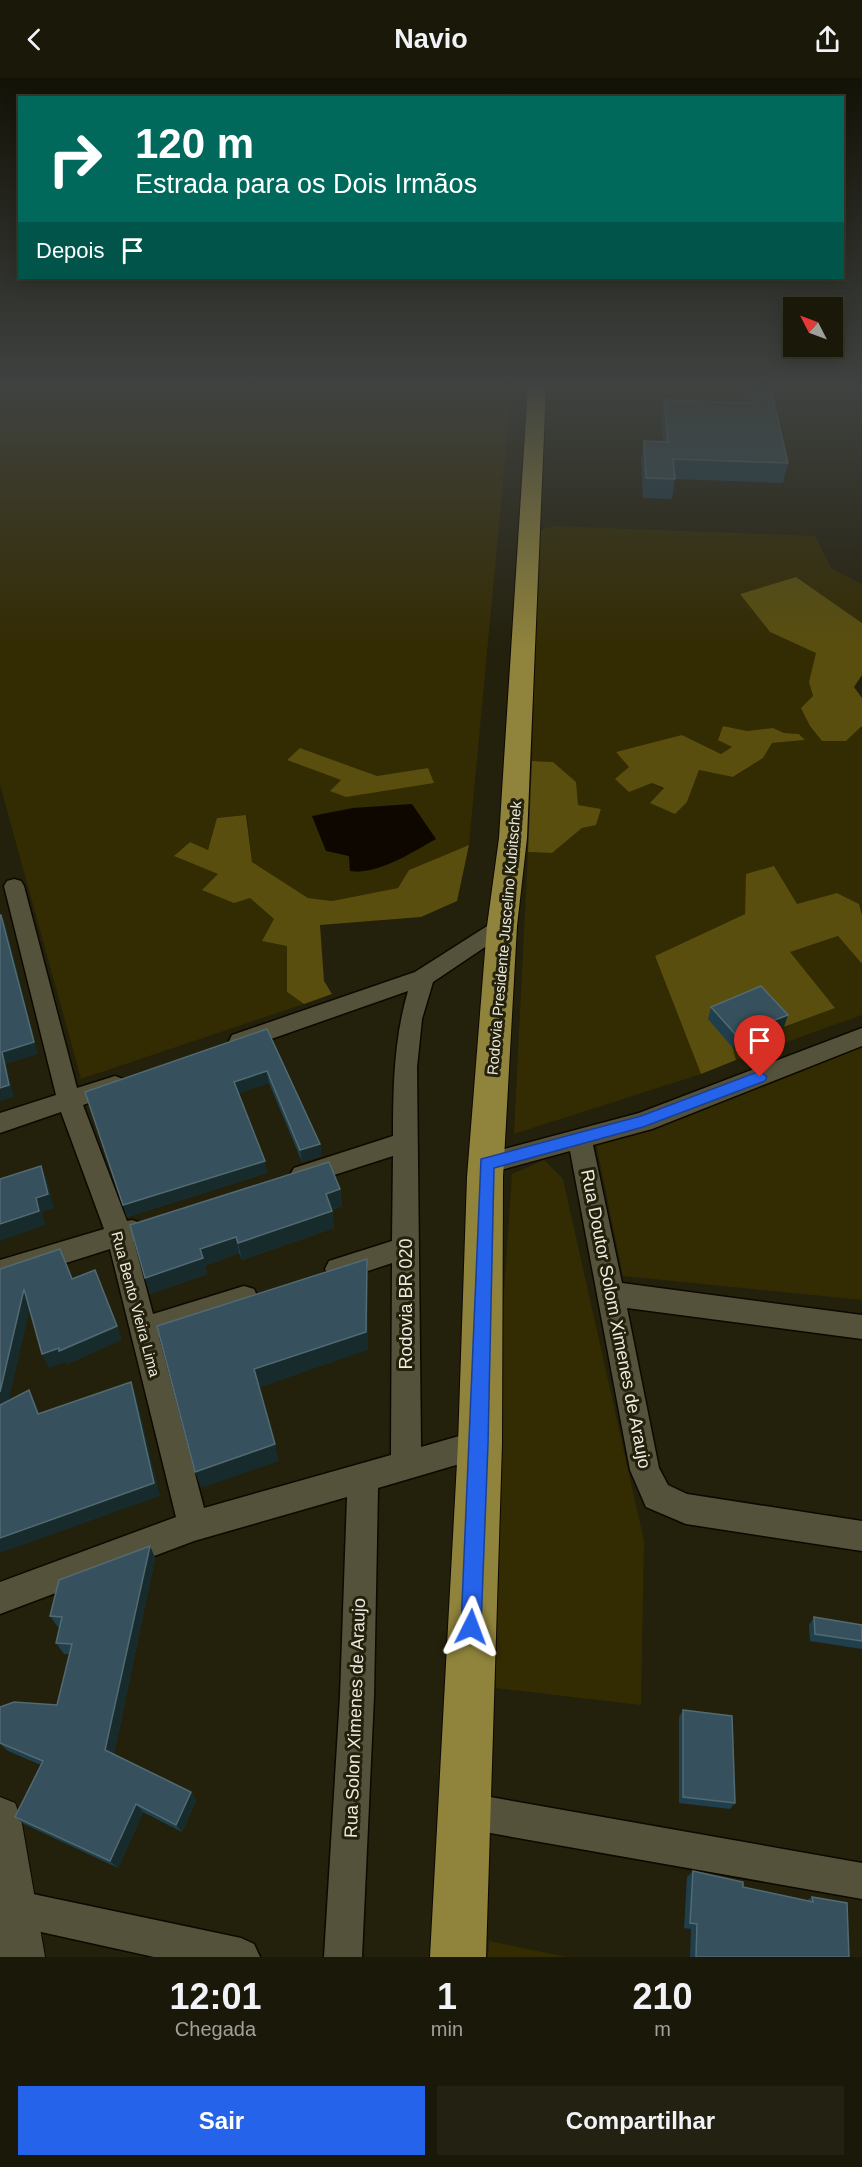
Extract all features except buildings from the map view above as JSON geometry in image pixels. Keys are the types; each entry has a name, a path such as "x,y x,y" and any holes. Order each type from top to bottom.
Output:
{"highway":[{"name":"Rodovia Presidente Juscelino Kubitschek","path":"458,1957 462,1810 480,1444 486,1164 502,926 517,780 533,474"}],"street":[{"name":"Rua Bento Vieira Lima","path":"14,886 69,1101 119,1235 194,1526"},
{"path":"224,1047 423,978 502,926"},
{"name":"Rodovia BR 020","path":"406,1466 404,1142 406,1041 423,978"},
{"path":"486,1164 580,1140 664,1114 862,1036"},
{"path":"0,1123 136,1078"},
{"name":"Rua Doutor Solom Ximenes de Araujo","path":"580,1140 645,1470 657,1497 686,1509 862,1536"},
{"path":"283,1181 404,1142"},
{"path":"0,1272 152,1224"},
{"path":"314,1276 405,1248"},
{"path":"142,1330 268,1291"},
{"path":"611,1294 862,1328"},
{"path":"0,1598 194,1526 363,1480 480,1444"},
{"name":"Rua Solon Ximenes de Araujo","path":"343,1957 357,1696 363,1480"},
{"path":"462,1810 862,1881"},
{"path":"0,1818 22,1957"},
{"path":"14,1908 241,1957"}],"shaded area":[{"path":"0,474 504,474 469,845 409,870 398,888 332,901 308,898 252,862 247,815 218,818 208,850 190,842 175,856 219,874 203,890 250,898 274,919 287,946 287,992 304,1004 81,1079 0,785","holes":["300,748 377,776 428,768 331,791 342,780 287,760","436,839 406,856 372,870 350,871 349,856"]},
{"path":"554,526 815,536 831,568 862,584 862,623 796,577 740,594 770,632 817,653 809,682 813,696 810,726 822,740 846,741 862,726 862,915 859,904 837,893 797,905 745,914 655,956 701,1074 514,1134 528,852 552,853 582,828 595,825 601,810 578,805 553,762 532,761 537,534 543,529","holes":["723,726 746,731 773,728 784,733 799,734 805,740 772,743 763,758 734,777 699,770 687,802 652,783 616,779 629,767 682,735 721,754 733,747"]},
{"path":"796,577 862,623 862,675 854,687 862,698 862,726 846,741 822,741 810,726 801,708 813,696 809,682 816,653 770,632 740,594"},
{"path":"723,726 747,731 773,728 784,733 799,734 805,740 772,743 763,758 733,777 699,770 687,802 675,814 650,803 664,788 652,783 629,792 615,779 629,767 616,752 682,735 721,754 732,747 718,740"},
{"path":"300,748 377,776 428,768 434,783 346,797 330,791 341,780 287,760"},
{"path":"532,761 553,762 576,782 578,805 601,809 596,825 582,828 552,853 528,852"},
{"path":"412,804 436,839 395,861 372,870 350,871 349,856 326,851 312,816 353,808"},
{"path":"246,815 252,862 308,898 332,901 398,888 409,870 469,845 457,901 421,917 320,925 324,981 332,994 304,1004 287,992 287,946 262,941 274,919 250,898 234,903 202,890 218,874 174,856 190,842 208,850 217,818"},
{"path":"774,866 797,904 837,893 859,904 862,915 862,964 838,936 790,952 835,1008 784,1027 758,999 733,1048 736,1060 701,1074 655,956 745,914 746,874"},
{"path":"838,936 862,964 862,1015 736,1060 733,1048 834,1008 789,952"},
{"path":"862,1041 862,1300 623,1276 596,1143"},
{"path":"544,1160 563,1179 644,1541 641,1705 496,1688 494,1444 512,1174"},
{"path":"489,1941 567,1957 488,1957"}],"route":[{"path":"471,1627 480,1444 486,1164 643,1122 760,1077"}]}
